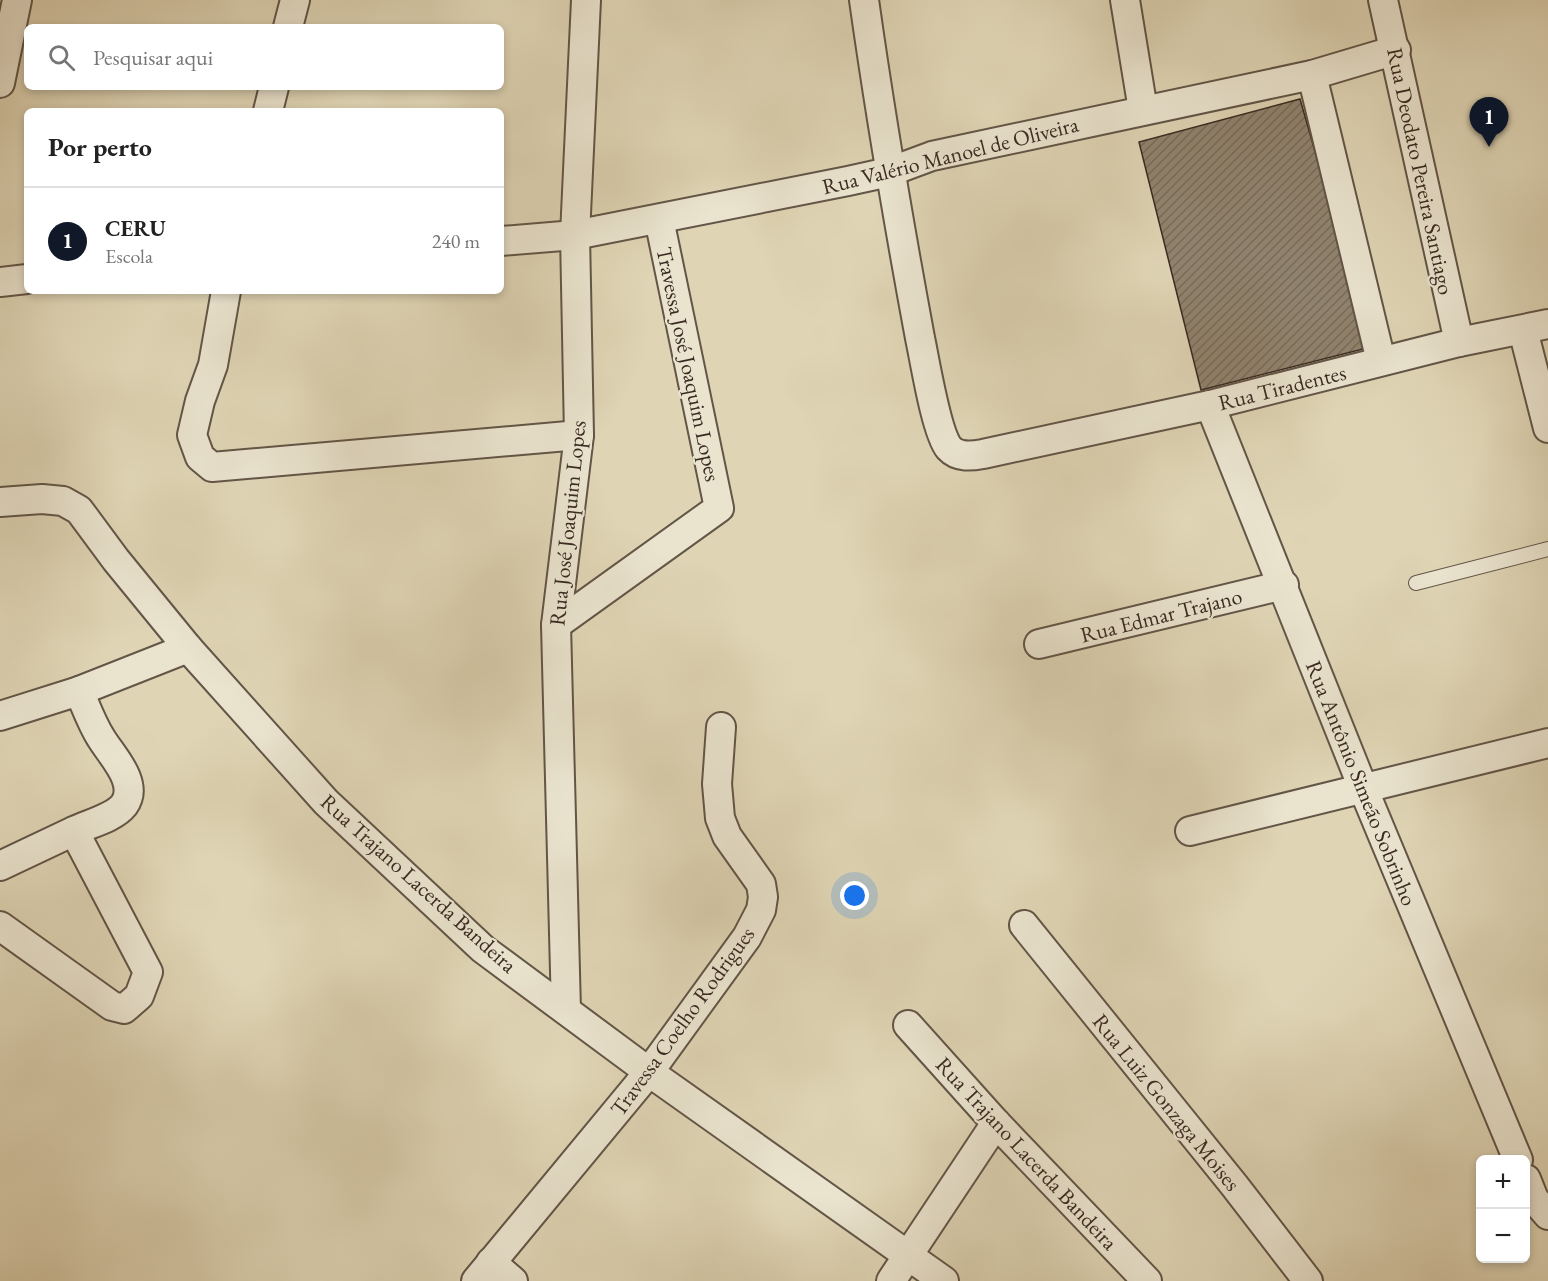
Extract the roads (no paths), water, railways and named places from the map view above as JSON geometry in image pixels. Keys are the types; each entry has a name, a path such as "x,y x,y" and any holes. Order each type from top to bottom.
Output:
{"street":[{"path":"0,83 17,0"},
{"path":"289,24 295,0"},
{"name":"Rua José Joaquim Lopes","path":"566,1010 556,625 579,435 575,235 586,0"},
{"name":"Rua Tiradentes","path":"864,0 889,172 933,402 949,447 970,457 1210,405 1459,342 1536,327"},
{"path":"1125,0 1143,110"},
{"name":"Rua Deodato Pereira Santiago","path":"1383,0 1396,50 1459,342"},
{"name":"Rua Valério Manoel de Oliveira","path":"504,241 575,235 889,172 933,156 1312,75 1396,50"},
{"path":"1312,75 1381,362"},
{"path":"269,108 273,90"},
{"name":"Travessa José Joaquim Lopes","path":"556,625 719,508 659,219"},
{"path":"0,282 24,279"},
{"path":"225,294 213,365 200,401 192,435 200,457 212,467 579,435"},
{"path":"1536,327 1548,428"},
{"name":"Rua Antônio Simeão Sobrinho","path":"1210,405 1284,585 1363,788 1516,1155"},
{"name":"Rua Trajano Lacerda Bandeira","path":"0,502 63,501 79,510 116,560 188,648 326,802 483,949 649,1072 944,1281"},
{"name":"Rua Edmar Trajano","path":"1039,644 1284,585"},
{"path":"0,716 79,691 188,648"},
{"path":"0,866 113,813 123,806 127,797 127,786 120,765 99,737 79,691"},
{"name":"Travessa Coelho Rodrigues","path":"484,1271 649,1072 747,937 761,910 763,897 761,884 728,836 720,818 717,784 721,727"},
{"path":"1190,831 1548,743"},
{"path":"0,926 112,1006 124,1009 139,996 148,972 74,831"},
{"name":"Rua Luiz Gonzaga Moises","path":"1024,925 1234,1185 1308,1281"},
{"name":"Rua Trajano Lacerda Bandeira","path":"908,1024 996,1123 1147,1281"},
{"path":"891,1281 907,1253 996,1123"},
{"path":"1530,1189 1534,1199 1548,1215"},
{"path":"484,1271 513,1281"}],"lane":[{"path":"1416,583 1548,549"}],"place":[{"name":"CERU","path":"1489,147"}]}
